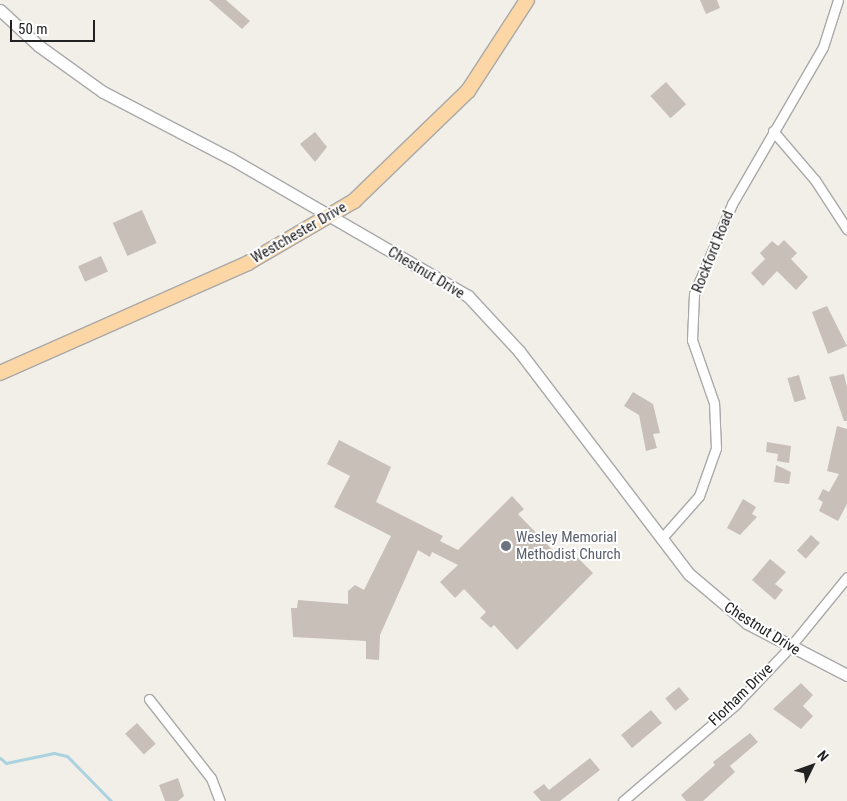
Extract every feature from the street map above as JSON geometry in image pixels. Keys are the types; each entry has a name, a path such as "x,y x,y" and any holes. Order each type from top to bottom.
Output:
{"main road":[{"name":"Westchester Drive","path":"0,374 248,263 354,201 468,92 527,0"}],"street":[{"name":"Rockford Road","path":"661,539 699,496 716,448 714,403 692,340 694,294 714,240 773,131 823,48 838,0"},
{"name":"Chestnut Drive","path":"0,10 39,46 103,92 230,158 328,216 446,281 488,314 661,539 718,602 790,648 847,675"},
{"path":"773,131 815,180 847,229"},
{"name":"Florham Drive","path":"623,801 735,705 790,648 847,577"},
{"path":"149,699 211,778 220,801"}],"building":[{"path":"209,0 226,0 250,21 242,29"},
{"path":"700,0 717,0 720,8 706,14"},
{"path":"666,82 686,104 670,118 650,96"},
{"path":"315,132 327,147 315,162 300,144"},
{"path":"142,210 157,243 127,256 113,223"},
{"path":"784,240 797,253 791,259 808,277 796,290 777,271 763,286 751,273 765,259 760,253 772,241 778,246"},
{"path":"101,256 108,272 85,282 78,266"},
{"path":"827,306 847,346 828,354 812,312"},
{"path":"844,374 847,388 847,421 844,421 829,377"},
{"path":"799,375 806,399 794,402 787,378"},
{"path":"633,392 653,404 660,433 653,434 657,448 646,451 639,415 624,406"},
{"path":"837,426 847,429 847,504 838,521 819,511 823,502 818,499 823,489 829,492 839,474 827,471"},
{"name":"Wesley Memorial Methodist Church","path":"339,440 391,467 376,502 443,536 440,541 458,550 512,496 524,509 518,514 565,563 574,554 593,573 517,650 494,625 491,628 480,618 486,612 464,589 455,598 440,582 458,565 432,552 430,557 418,550 380,635 379,660 366,659 366,641 293,637 291,608 297,608 298,600 348,604 348,591 355,585 364,590 391,536 334,507 350,476 327,464"},
{"path":"767,442 791,446 789,463 777,461 778,454 766,452"},
{"path":"776,465 791,472 789,484 774,482"},
{"path":"743,499 756,507 752,514 757,517 740,535 727,528"},
{"path":"811,535 820,543 806,559 797,551"},
{"path":"770,559 786,572 775,584 783,590 775,600 752,580"},
{"path":"801,683 813,695 803,706 813,716 801,729 773,709"},
{"path":"679,687 689,699 675,711 665,699"},
{"path":"651,710 662,723 632,748 621,735"},
{"path":"137,723 156,744 144,755 125,734"},
{"path":"750,733 758,742 730,766 735,772 703,801 686,801 681,795 715,765 713,762"},
{"path":"590,758 600,770 560,801 541,801 533,792 544,784 549,790"},
{"path":"178,778 184,796 178,801 165,801 159,785"}],"waterway":[{"path":"0,758 6,763 54,753 67,756 111,801"}],"place":[{"name":"Wesley Memorial Methodist Church","path":"506,546"}]}
